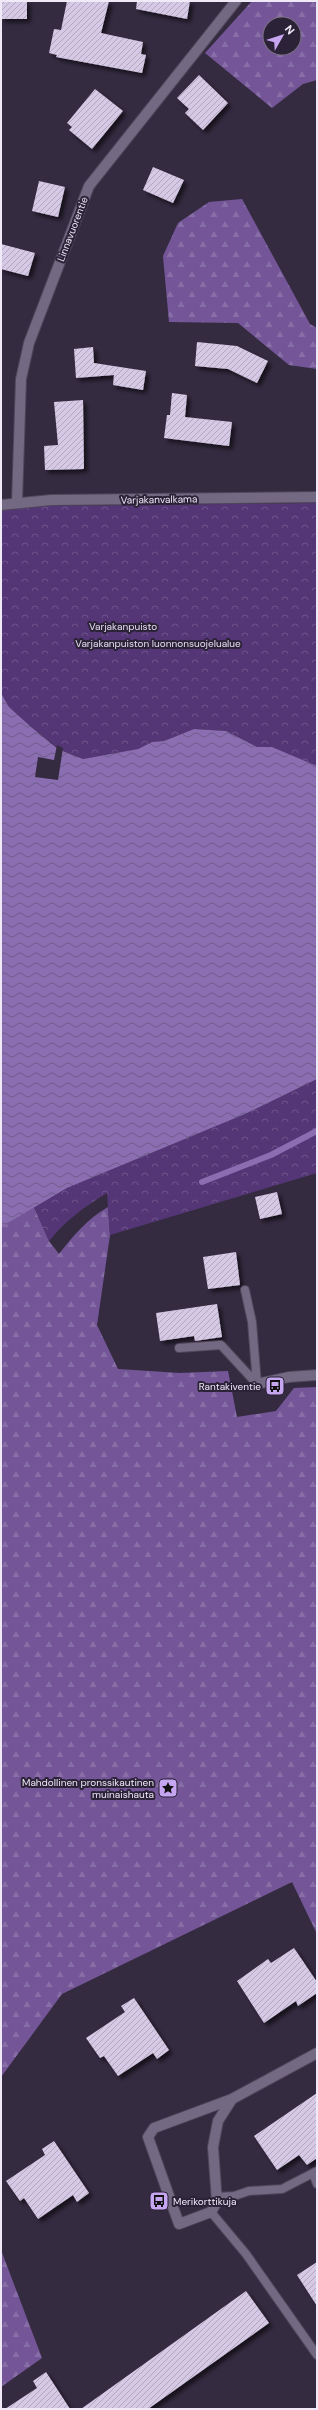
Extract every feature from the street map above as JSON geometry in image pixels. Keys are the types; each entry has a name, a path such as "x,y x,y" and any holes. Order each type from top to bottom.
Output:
{"street":[{"name":"Linnavuorentie","path":"17,502 21,379 29,342 89,186 236,1"},
{"name":"Varjakanvalkama","path":"1,504 17,502 317,497"},
{"path":"257,1384 289,1377 317,1375"},
{"path":"232,2100 218,2121 213,2147 217,2202 211,2212 179,2224 148,2137 154,2128 232,2100 317,2053"}],"lane":[{"path":"245,1290 252,1322 257,1384"},
{"path":"179,1348 221,1345 257,1384"},
{"path":"216,2197 234,2196 249,2191 282,2189 315,2172 317,2184"},
{"path":"211,2212 246,2254 317,2355"}],"green space":[{"path":"252,1 317,1 317,80 303,84 272,108 205,53"},
{"path":"242,199 310,324 317,328 317,369 289,365 238,323 169,322 163,256 178,223 209,202"},
{"name":"Varjakanpuiston luonnonsuojelualue","path":"317,503 317,766 272,747 257,747 226,731 194,729 164,741 152,742 138,749 83,759 59,749 9,707 1,693 1,510 41,506"},
{"path":"317,1079 317,1173 110,1235 107,1193 76,1214 49,1241 34,1207 67,1188 245,1114"},
{"path":"34,1207 49,1241 59,1254 87,1222 108,1207 110,1235 97,1325 118,1369 180,1373 228,1371 237,1417 276,1411 294,1388 317,1387 317,1934 292,1882 62,1994 1,2077 1,1227"},
{"path":"1,2250 42,2358 1,2387"}],"water":[{"path":"1,693 9,707 58,749 83,759 138,749 152,742 164,741 194,729 226,731 257,747 272,747 317,766 317,1079 245,1114 67,1188 1,1227"}],"pier":[{"path":"57,745 63,748 58,780 35,777 38,757 54,760"}],"building":[{"path":"1,1 27,1 27,19 1,19"},
{"path":"67,1 109,1 101,33 143,42 141,54 146,55 142,73 56,57 57,55 49,53 54,29 61,30"},
{"path":"137,1 190,1 187,19 136,9"},
{"path":"199,75 228,103 203,130 185,113 189,109 177,98"},
{"path":"95,89 123,111 92,149 69,130 72,127 67,123"},
{"path":"153,167 184,180 173,203 143,190"},
{"path":"39,181 65,187 58,217 32,211"},
{"path":"1,244 35,253 28,276 1,269"},
{"path":"197,342 237,346 268,361 257,383 228,369 195,366"},
{"path":"93,347 94,363 146,371 143,390 113,385 114,375 76,378 74,349"},
{"path":"172,393 187,395 185,417 232,422 229,446 164,438 167,415 170,415"},
{"path":"83,400 84,469 45,470 44,446 58,445 54,402"},
{"path":"277,1192 282,1214 260,1219 255,1197"},
{"path":"236,1252 240,1285 208,1289 203,1257"},
{"path":"217,1304 222,1337 195,1341 194,1336 160,1341 156,1313"},
{"path":"294,1948 317,1982 317,1993 298,2006 296,2001 264,2023 237,1981 268,1959 271,1963"},
{"path":"134,1998 169,2050 157,2059 153,2053 118,2076 104,2056 100,2058 86,2038 125,2012 121,2006"},
{"path":"317,2093 317,2158 307,2165 299,2155 277,2170 254,2136"},
{"path":"54,2141 89,2193 77,2202 73,2195 38,2219 24,2198 20,2201 6,2181 45,2155 42,2149"},
{"path":"317,2262 317,2306 297,2275"},
{"path":"246,2291 269,2323 148,2409 81,2409"},
{"path":"46,2372 70,2409 5,2409 37,2388 33,2381"}],"waterway":[{"path":"202,1182 271,1155 317,1131"}],"place":[{"name":"Rantakiventie","path":"275,1386"},
{"name":"Mahdollinen pronssikautinen muinaishauta","path":"168,1788"},
{"name":"Merikorttikuja","path":"159,2201"}],"park label":[{"name":"Varjakanpuisto","path":"123,626"}]}
